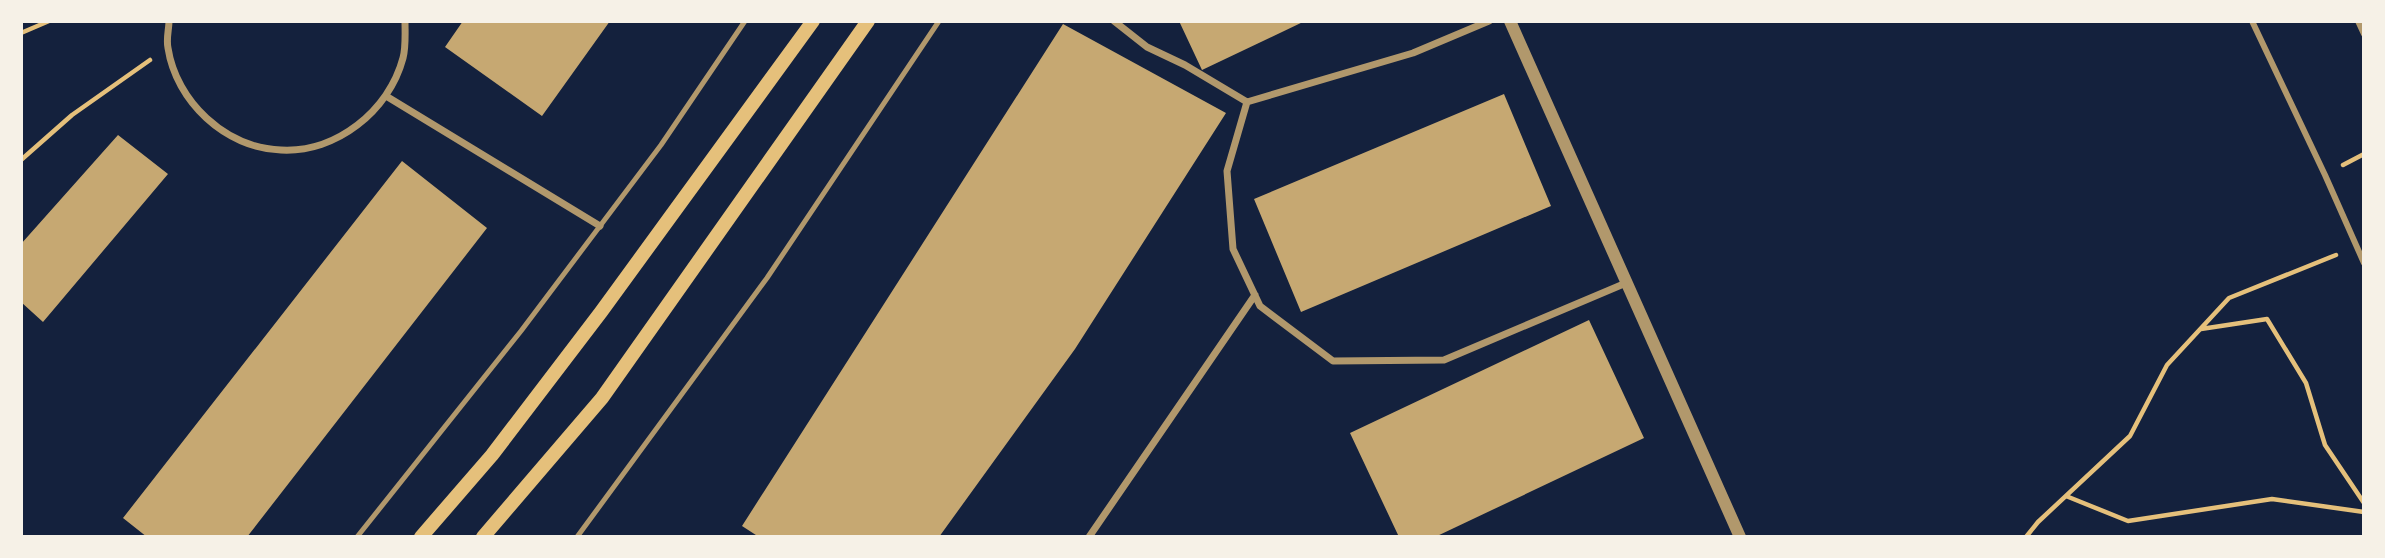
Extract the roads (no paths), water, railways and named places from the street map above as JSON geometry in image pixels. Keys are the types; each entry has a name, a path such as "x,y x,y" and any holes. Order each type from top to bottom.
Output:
{"main road":[{"path":"421,537 492,455 601,312 813,21"},
{"path":"483,537 601,398 869,21"}],"street":[{"path":"169,21 167,47 180,86 205,119 240,141 281,150 321,145 358,126 387,96 403,58 405,21"},
{"path":"1114,21 1147,47 1185,65 1247,102 1413,53 1489,21"},
{"path":"1510,21 1740,537"},
{"path":"2252,21 2364,263"},
{"path":"2358,21 2364,34"},
{"path":"387,96 600,226"},
{"path":"1247,102 1227,171 1233,249 1260,306 1333,361 1444,360 1626,283"},
{"path":"1089,537 1255,295"}],"lane":[{"path":"357,537 521,331 661,145 745,21"},
{"path":"577,537 767,278 939,21"}]}
